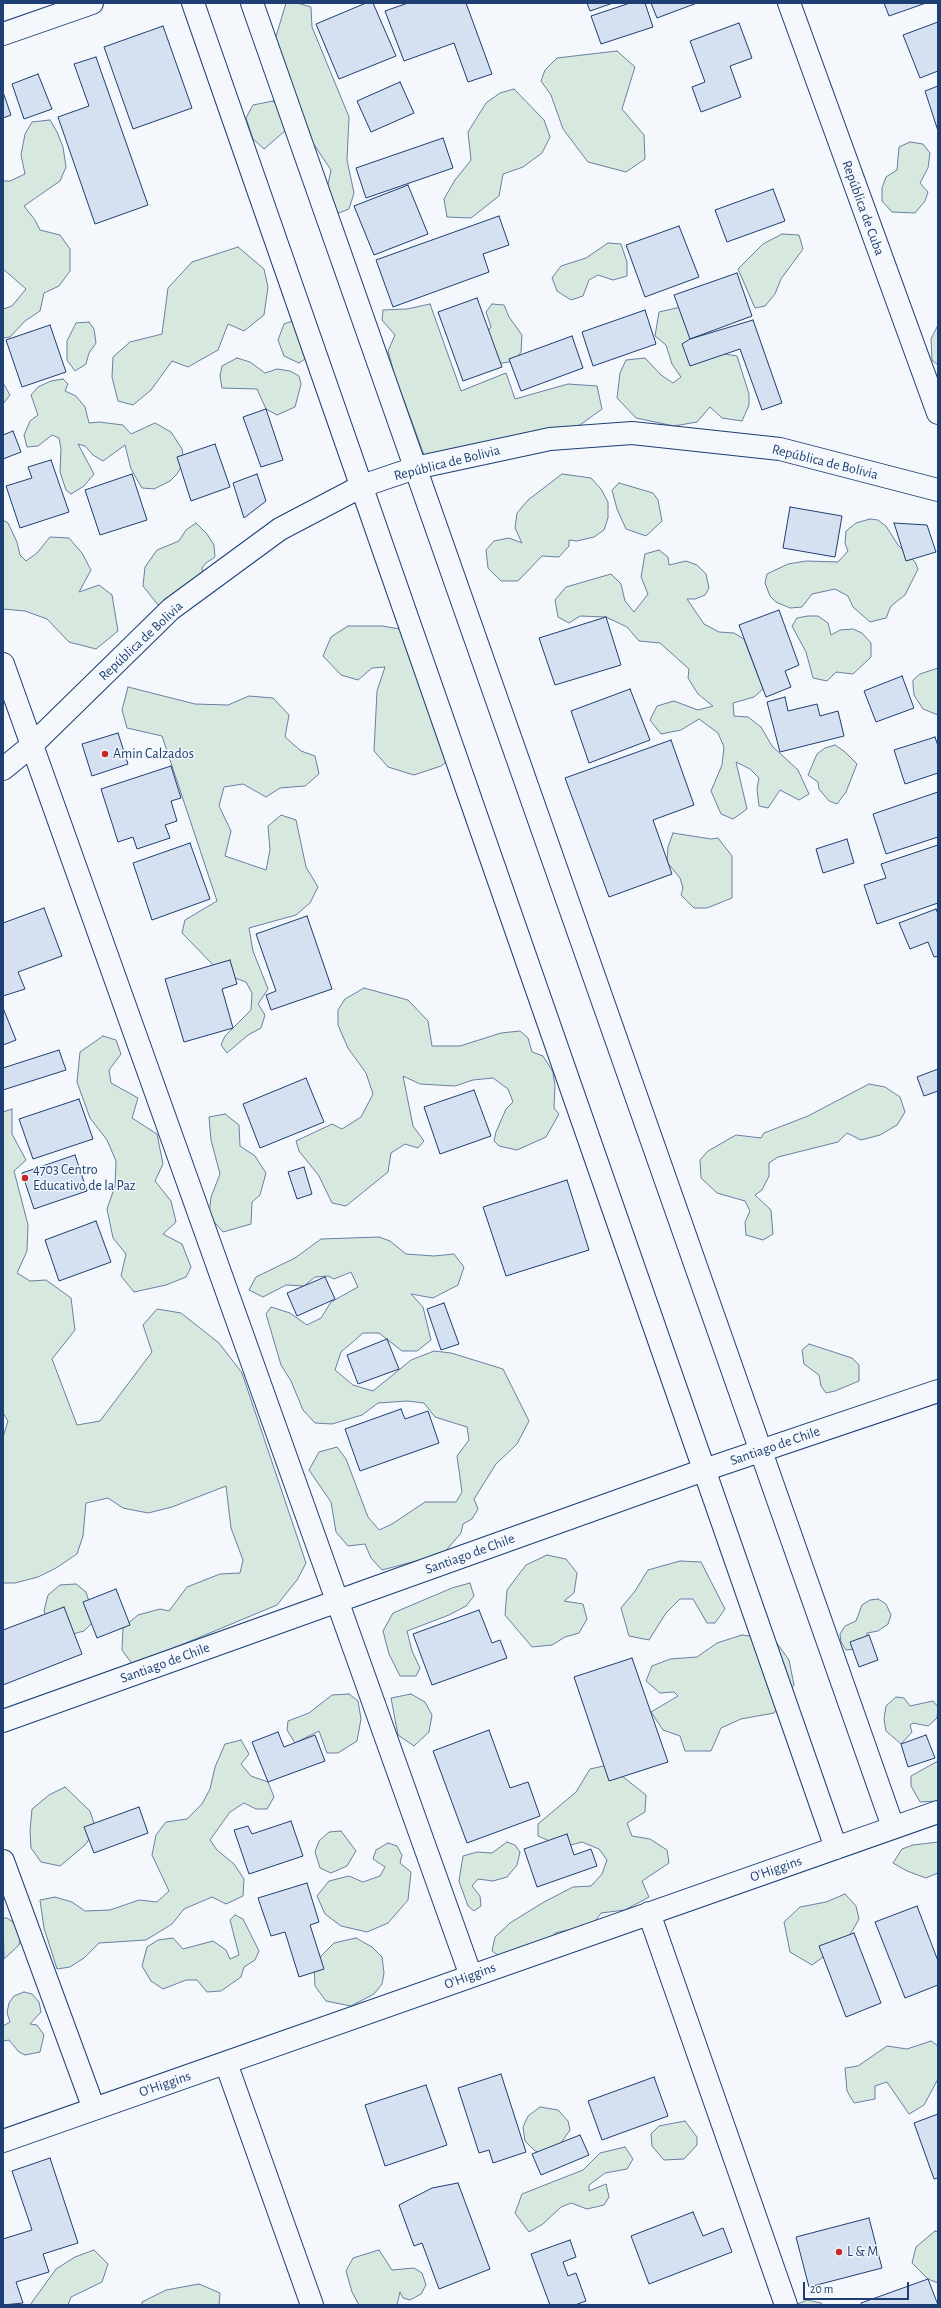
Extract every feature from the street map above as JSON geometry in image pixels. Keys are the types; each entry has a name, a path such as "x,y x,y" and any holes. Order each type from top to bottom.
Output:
{"street":[{"path":"3,34 92,3"},
{"path":"193,3 836,1848"},
{"path":"252,3 893,1828"},
{"name":"República de Cuba","path":"789,3 938,413"},
{"name":"República de Bolivia","path":"3,769 31,746 171,609 280,529 362,486 415,468 550,439 632,433 780,448 938,490"},
{"path":"3,664 471,1976"},
{"name":"Santiago de Chile","path":"3,1721 704,1470 938,1391"},
{"name":"O'Higgins","path":"3,2141 938,1812"},
{"path":"3,1862 94,2109"},
{"path":"649,1913 786,2305"},
{"path":"226,2063 312,2305"}],"shaded area":[{"path":"286,3 297,3 311,7 312,27 349,117 347,160 354,193 349,209 336,214 327,189 331,170 313,143 275,40"},
{"path":"617,51 635,67 622,109 644,135 645,159 626,172 588,162 563,129 551,95 541,81 545,70 557,58"},
{"path":"514,89 544,120 550,137 542,153 523,167 503,174 499,196 471,218 447,217 444,199 455,180 471,160 468,132 486,103 500,93"},
{"path":"273,101 281,110 286,130 264,149 253,139 246,118 253,105"},
{"path":"50,120 63,147 66,167 60,181 24,206 35,220 40,230 60,235 70,249 70,271 59,286 44,293 40,311 25,321 10,337 3,338 3,309 12,306 26,289 3,269 3,181 10,181 25,174 21,155 25,134 32,122"},
{"path":"910,142 923,144 930,153 928,168 920,183 928,192 925,201 915,213 892,212 882,201 882,188 886,177 897,170 899,147"},
{"path":"782,234 799,235 803,249 781,279 775,294 765,306 755,308 738,269 763,244"},
{"path":"608,243 621,244 627,262 627,276 613,280 598,275 589,280 583,296 571,300 557,291 552,278 561,266 586,258"},
{"path":"238,247 264,269 268,287 264,315 244,331 228,324 218,350 188,367 172,361 151,390 133,405 118,401 112,377 113,357 130,342 162,334 168,288 192,262"},
{"path":"430,304 461,391 506,373 515,399 568,384 597,386 602,409 580,425 554,433 512,443 470,445 424,455 394,373 388,351 395,335 382,320 383,310 407,309"},
{"path":"492,304 504,305 509,317 522,335 521,352 514,361 497,364 483,338 491,327 486,312"},
{"path":"681,307 696,335 701,350 737,356 749,394 749,405 742,421 722,418 710,407 697,422 674,426 636,418 617,398 620,373 626,360 645,358 661,375 673,383 681,377 672,364 666,345 655,336 659,312"},
{"path":"298,319 318,350 299,363 284,356 278,340 284,324"},
{"path":"89,322 94,329 96,343 89,353 86,364 75,371 67,360 67,341 76,323"},
{"path":"938,325 938,365 932,360 931,339"},
{"path":"237,358 250,362 265,373 277,369 290,371 299,376 301,384 295,407 277,415 266,409 257,389 222,388 220,376 222,366"},
{"path":"63,379 68,384 65,391 76,396 85,407 89,423 99,422 123,425 131,434 155,423 171,432 182,449 184,462 177,474 170,481 154,489 142,488 131,469 125,445 103,461 93,455 85,446 78,444 94,474 84,486 71,494 66,490 60,472 61,449 59,438 52,435 38,446 27,447 24,435 30,421 38,415 31,395 38,387 51,381"},
{"path":"3,383 10,395 3,404"},
{"path":"562,474 591,478 601,489 608,502 608,518 604,530 594,537 577,541 569,540 569,546 559,557 542,556 518,581 501,581 488,568 486,550 494,541 509,538 522,543 515,528 517,513 528,500"},
{"path":"619,483 653,493 658,500 662,521 646,536 626,529 617,509 612,490"},
{"path":"870,519 878,520 886,526 898,545 915,562 918,569 905,595 891,606 886,618 870,622 853,607 848,596 835,589 812,594 802,607 790,608 776,602 770,596 765,583 767,574 788,564 806,561 838,562 848,551 845,543 846,531 856,523"},
{"path":"3,520 8,523 17,542 20,555 26,561 37,553 50,537 69,538 82,553 91,570 79,592 99,585 112,595 118,631 96,649 69,642 47,619 25,611 3,609"},
{"path":"196,523 207,534 214,545 215,557 206,563 202,568 206,596 186,610 158,605 143,586 145,567 157,550 179,541 186,530"},
{"path":"659,550 668,557 669,565 686,561 697,565 706,574 709,588 705,595 695,599 687,599 704,624 719,632 734,633 744,639 763,689 754,697 733,703 734,716 748,717 761,727 772,746 798,770 809,794 799,800 780,790 768,808 759,806 757,789 759,778 750,769 736,762 747,809 733,819 721,814 711,791 722,765 724,747 718,733 699,719 681,730 661,734 650,720 657,706 674,701 698,710 713,706 698,694 688,678 689,669 660,643 639,641 627,627 606,617 580,616 569,623 558,617 555,600 566,587 611,574 621,584 625,601 634,612 648,594 641,577 645,554"},
{"path":"818,616 828,623 831,635 840,630 853,629 862,633 871,643 871,657 853,674 836,672 827,681 813,678 806,652 792,626 797,618"},
{"path":"348,626 382,626 400,629 451,758 441,766 414,775 388,767 374,751 377,691 385,667 372,668 358,680 341,675 323,656 331,637"},
{"path":"938,668 938,715 923,709 914,695 913,680 920,674"},
{"path":"128,687 195,704 228,705 249,696 273,698 289,715 285,737 301,751 315,756 319,774 305,786 280,788 266,797 243,784 224,787 219,806 231,831 225,856 266,870 270,850 268,826 281,815 296,820 306,867 318,887 310,903 296,915 249,928 253,951 268,989 258,1004 265,1015 261,1028 248,1035 227,1053 221,1045 225,1036 251,1010 252,993 246,982 221,973 182,933 185,920 217,901 162,736 127,728 122,710"},
{"path":"835,745 845,752 857,764 846,792 837,804 829,801 819,789 818,782 808,775 817,754 825,748"},
{"path":"673,833 711,839 718,838 732,856 732,898 707,908 694,908 681,895 683,888 680,878 667,862 668,847"},
{"path":"364,988 408,1000 428,1021 432,1046 460,1046 501,1033 520,1031 528,1038 532,1052 543,1056 553,1072 555,1086 554,1108 559,1114 546,1137 517,1150 499,1146 494,1141 496,1132 506,1109 513,1102 508,1089 493,1078 473,1080 455,1086 420,1084 403,1076 413,1126 424,1141 418,1148 405,1144 391,1153 388,1172 346,1206 332,1203 319,1176 299,1151 296,1141 332,1124 342,1129 361,1117 373,1094 366,1073 348,1048 338,1025 338,1010 345,999"},
{"path":"103,1036 116,1040 121,1054 109,1070 111,1083 138,1098 132,1118 157,1134 163,1164 155,1181 171,1201 176,1222 163,1234 182,1244 191,1267 186,1277 166,1285 134,1292 121,1276 126,1254 113,1238 107,1209 115,1186 116,1161 107,1140 90,1118 77,1082 80,1052"},
{"path":"869,1084 885,1087 900,1097 905,1112 897,1125 880,1135 861,1140 847,1133 838,1142 778,1157 769,1163 769,1176 762,1190 755,1195 771,1210 773,1234 763,1240 746,1235 745,1222 750,1211 745,1201 717,1193 701,1178 700,1160 708,1151 736,1135 761,1138 764,1133 808,1116"},
{"path":"12,1109 12,1134 26,1160 14,1171 28,1225 27,1251 17,1273 30,1281 46,1280 71,1298 75,1330 52,1359 77,1425 100,1421 152,1352 143,1325 157,1309 181,1313 219,1343 242,1373 306,1563 297,1580 277,1605 133,1665 122,1650 123,1628 138,1615 160,1609 169,1611 187,1587 220,1574 240,1573 243,1560 231,1528 226,1486 172,1507 148,1513 123,1508 108,1498 86,1503 83,1536 77,1554 56,1568 38,1577 15,1583 3,1583 3,1437 8,1421 3,1413 3,1112"},
{"path":"225,1114 239,1125 240,1146 255,1156 266,1173 260,1195 252,1202 251,1224 223,1232 209,1216 211,1197 220,1174 211,1140 209,1117"},
{"path":"379,1237 390,1241 406,1254 434,1256 454,1254 464,1267 458,1285 433,1298 411,1294 423,1307 431,1340 417,1351 402,1351 379,1333 363,1333 341,1352 335,1370 353,1385 373,1391 411,1360 434,1351 451,1353 503,1369 529,1421 517,1444 496,1464 474,1499 478,1509 472,1519 463,1524 461,1533 443,1554 382,1570 371,1558 365,1544 348,1546 336,1532 331,1502 309,1470 319,1452 337,1447 346,1459 368,1517 379,1530 392,1524 425,1502 456,1502 462,1492 457,1456 469,1440 467,1427 435,1417 424,1403 407,1401 378,1403 362,1415 332,1424 315,1423 303,1410 291,1381 281,1365 266,1314 271,1307 290,1313 307,1325 321,1318 331,1302 358,1287 351,1272 334,1279 328,1276 315,1277 304,1286 286,1285 263,1297 249,1290 256,1277 295,1258 321,1239"},
{"path":"809,1344 852,1358 859,1365 859,1381 826,1393 821,1386 819,1375 804,1364 802,1350"},
{"path":"547,1555 566,1559 577,1573 574,1593 564,1601 583,1604 587,1619 579,1633 565,1637 552,1645 532,1647 505,1615 507,1590 526,1565"},
{"path":"680,1561 701,1562 725,1609 715,1623 707,1623 693,1599 680,1599 666,1613 649,1640 629,1636 621,1608 635,1591 648,1570"},
{"path":"470,1583 474,1596 466,1606 449,1615 407,1631 412,1651 420,1668 416,1676 400,1676 389,1654 383,1631 393,1613 452,1588"},
{"path":"76,1584 86,1592 95,1620 84,1631 65,1636 48,1623 44,1611 48,1595 60,1585"},
{"path":"878,1599 886,1604 891,1615 888,1624 878,1631 867,1633 866,1643 856,1649 846,1650 841,1642 840,1634 845,1626 856,1621 862,1605 870,1600"},
{"path":"742,1635 774,1639 789,1660 794,1685 774,1713 741,1719 721,1728 711,1751 685,1751 680,1736 663,1730 651,1712 678,1696 674,1692 660,1693 646,1681 652,1666 670,1659 697,1657 717,1643"},
{"path":"349,1694 358,1701 361,1719 357,1741 338,1753 327,1753 319,1731 295,1743 287,1730 288,1721 309,1713 332,1695"},
{"path":"411,1694 425,1702 432,1715 429,1732 414,1746 398,1735 391,1698"},
{"path":"896,1697 904,1698 910,1706 933,1701 938,1707 937,1718 928,1726 913,1723 910,1725 912,1732 901,1744 886,1731 884,1719 886,1706"},
{"path":"241,1740 249,1754 241,1764 251,1776 268,1782 274,1797 267,1809 256,1809 244,1803 230,1812 210,1840 217,1850 234,1864 244,1879 243,1896 226,1904 212,1897 184,1909 172,1924 146,1940 99,1943 84,1958 70,1967 57,1969 44,1928 40,1900 55,1897 72,1902 85,1911 110,1910 139,1900 157,1902 169,1891 152,1855 156,1835 166,1822 187,1819 202,1804 210,1789 215,1767 225,1744"},
{"path":"938,1761 938,1801 920,1802 911,1786 911,1776"},
{"path":"608,1765 646,1795 645,1812 627,1823 632,1836 650,1839 667,1850 669,1863 642,1881 649,1897 625,1910 601,1913 593,1924 555,1933 550,1941 509,1963 492,1951 495,1937 510,1923 544,1902 573,1887 591,1886 602,1874 607,1860 599,1849 582,1842 563,1847 538,1836 538,1824 576,1792 590,1769"},
{"path":"65,1787 90,1811 96,1829 85,1845 60,1866 41,1862 31,1848 30,1831 32,1809 49,1795"},
{"path":"341,1831 356,1851 347,1866 331,1873 320,1868 315,1852 319,1841 329,1832"},
{"path":"507,1842 515,1845 520,1852 517,1865 507,1877 493,1881 478,1879 472,1886 480,1896 481,1906 474,1911 468,1906 459,1881 463,1856 477,1852 492,1853"},
{"path":"938,1842 938,1873 926,1878 907,1871 893,1863 902,1849 913,1845"},
{"path":"388,1843 397,1846 402,1855 400,1863 411,1872 408,1900 388,1923 367,1932 341,1926 325,1914 317,1896 329,1881 349,1876 363,1882 380,1876 385,1867 373,1859 376,1850"},
{"path":"845,1894 856,1906 859,1919 847,1940 812,1965 790,1952 784,1922 800,1907 826,1902"},
{"path":"235,1915 243,1919 259,1951 255,1960 244,1967 241,1977 221,1991 207,1992 197,1980 186,1980 163,1989 151,1981 142,1966 147,1947 158,1940 173,1938 183,1949 213,1941 226,1950 230,1959 239,1955 230,1920"},
{"path":"3,1918 7,1918 17,1925 21,1937 19,1945 4,1959"},
{"path":"356,1938 372,1947 382,1957 384,1973 382,1984 374,1994 351,2006 326,2001 315,1986 314,1963 334,1943"},
{"path":"24,1992 32,1994 39,2002 41,2012 30,2024 37,2025 44,2035 40,2052 25,2055 19,2052 9,2040 3,2041 3,2026 10,2022 7,2013 9,2003 14,1996"},
{"path":"931,2041 938,2046 938,2079 924,2105 909,2114 887,2082 875,2086 875,2099 854,2103 847,2091 845,2068 858,2066 887,2046 907,2049"},
{"path":"540,2107 558,2110 568,2121 570,2130 559,2146 541,2154 534,2150 525,2141 523,2127 528,2116"},
{"path":"685,2121 697,2137 697,2145 684,2159 664,2160 652,2146 651,2134 659,2126"},
{"path":"625,2147 633,2159 627,2169 605,2173 589,2185 589,2191 606,2184 609,2197 604,2205 587,2209 571,2203 561,2207 543,2224 529,2232 515,2213 522,2194 583,2170 600,2153"},
{"path":"935,2231 938,2232 938,2283 928,2279 912,2263 916,2247"},
{"path":"94,2250 108,2264 102,2282 71,2297 68,2305 30,2305 56,2269 75,2257"},
{"path":"379,2250 392,2270 414,2268 422,2273 426,2285 421,2294 410,2300 403,2298 400,2292 397,2305 359,2305 352,2292 346,2271 353,2258"},
{"path":"199,2284 220,2293 219,2305 142,2305 142,2302 166,2290"},
{"path":"807,2300 821,2303 823,2305 795,2305"}],"building":[{"path":"366,3 373,3 396,56 339,79 316,24"},
{"path":"408,3 466,3 492,74 468,82 454,43 404,61 385,11"},
{"path":"587,3 613,3 590,11"},
{"path":"630,3 645,3 653,27 601,44 591,16"},
{"path":"651,3 697,3 657,18"},
{"path":"884,3 926,3 889,16"},
{"path":"938,22 938,71 920,78 903,35"},
{"path":"739,23 752,58 730,66 741,97 701,112 692,87 705,82 690,41"},
{"path":"163,26 192,108 133,129 104,47"},
{"path":"96,57 148,205 95,224 58,117 89,106 74,64"},
{"path":"38,74 52,109 24,119 12,84"},
{"path":"400,82 414,113 371,132 357,101"},
{"path":"938,86 938,131 925,91"},
{"path":"3,92 11,115 3,118"},
{"path":"443,138 453,168 366,198 356,168"},
{"path":"408,185 428,234 374,255 354,206"},
{"path":"773,189 785,221 727,242 715,210"},
{"path":"499,216 509,245 483,254 489,272 393,307 376,260"},
{"path":"679,226 699,277 645,297 626,245"},
{"path":"737,273 752,316 690,339 674,295"},
{"path":"477,298 502,367 463,381 438,312"},
{"path":"645,310 656,344 593,366 582,332"},
{"path":"753,320 782,403 762,410 740,349 690,366 682,344 690,339"},
{"path":"50,325 66,372 22,387 6,340"},
{"path":"572,336 583,368 521,391 509,359"},
{"path":"266,409 283,460 261,467 243,417"},
{"path":"13,431 21,452 3,459 3,435"},
{"path":"215,444 230,487 191,501 177,457"},
{"path":"51,460 69,512 20,528 6,486 32,478 28,467"},
{"path":"132,474 147,520 100,535 85,490"},
{"path":"257,474 266,501 244,518 233,483"},
{"path":"790,507 842,516 835,557 783,548"},
{"path":"894,523 927,525 936,552 906,561"},
{"path":"779,610 799,665 785,671 791,687 766,697 739,625"},
{"path":"606,617 621,665 555,685 539,638"},
{"path":"902,676 914,708 876,722 864,691"},
{"path":"630,689 650,740 589,763 571,711"},
{"path":"785,697 788,711 817,704 820,716 838,711 844,736 780,752 767,702"},
{"name":"Amin Calzados","path":"118,733 128,764 92,776 82,744"},
{"path":"935,737 938,746 938,773 905,784 894,750"},
{"path":"671,740 694,805 653,820 672,874 609,897 565,778"},
{"path":"171,766 181,798 171,801 177,821 165,825 170,838 137,849 133,837 118,842 101,789"},
{"path":"938,792 938,837 886,854 873,814"},
{"path":"847,839 854,863 823,873 816,849"},
{"path":"190,843 210,899 152,920 133,863"},
{"path":"938,845 938,903 877,924 864,885 886,878 881,864"},
{"path":"44,908 62,956 18,972 25,989 3,996 3,923"},
{"path":"936,909 938,914 938,956 934,957 928,942 910,949 899,923"},
{"path":"307,916 332,989 271,1010 266,995 276,991 256,934"},
{"path":"230,960 237,984 222,989 233,1028 184,1042 165,979"},
{"path":"3,1008 16,1040 3,1045"},
{"path":"59,1050 66,1070 3,1090 3,1068"},
{"path":"938,1069 938,1091 924,1096 917,1077"},
{"path":"306,1078 324,1122 260,1148 243,1104"},
{"path":"474,1090 491,1136 440,1154 424,1107"},
{"path":"79,1099 93,1139 33,1159 19,1119"},
{"path":"75,1155 87,1191 34,1209 22,1173"},
{"path":"304,1167 312,1194 297,1199 288,1172"},
{"path":"567,1180 589,1250 506,1276 483,1207"},
{"path":"96,1221 111,1262 59,1281 45,1240"},
{"path":"325,1277 335,1299 297,1316 287,1293"},
{"path":"444,1303 459,1344 441,1350 427,1309"},
{"path":"387,1339 399,1369 358,1384 347,1355"},
{"path":"401,1409 405,1419 428,1411 439,1443 360,1471 345,1429"},
{"path":"116,1589 130,1625 97,1638 83,1602"},
{"path":"64,1607 82,1654 3,1685 3,1630"},
{"path":"479,1610 492,1643 500,1640 507,1658 432,1685 413,1634"},
{"path":"869,1635 878,1660 859,1667 850,1642"},
{"path":"632,1658 668,1762 609,1781 574,1677"},
{"path":"489,1730 510,1788 528,1782 540,1816 467,1843 433,1751"},
{"path":"278,1732 284,1747 315,1735 325,1761 268,1782 252,1742"},
{"path":"926,1735 935,1758 908,1767 901,1744"},
{"path":"139,1807 148,1833 94,1853 84,1827"},
{"path":"291,1821 303,1856 249,1874 234,1830 248,1826 252,1834"},
{"path":"567,1834 574,1855 591,1849 597,1866 537,1887 524,1849"},
{"path":"307,1883 319,1922 310,1925 324,1969 299,1977 285,1932 271,1936 258,1898"},
{"path":"917,1906 938,1961 938,1985 905,1998 875,1922"},
{"path":"854,1933 881,2003 846,2017 819,1946"},
{"path":"501,2074 526,2152 493,2163 489,2150 479,2153 458,2088"},
{"path":"654,2077 668,2116 602,2140 588,2101"},
{"path":"426,2085 447,2145 385,2166 365,2105"},
{"path":"938,2114 938,2178 934,2179 914,2123"},
{"path":"580,2135 589,2155 541,2175 532,2154"},
{"path":"50,2158 78,2243 43,2254 49,2272 16,2282 23,2303 3,2305 3,2239 32,2230 12,2171"},
{"path":"458,2183 490,2269 439,2289 422,2243 414,2246 399,2205 432,2188"},
{"path":"693,2212 703,2236 723,2228 732,2252 649,2284 631,2236"},
{"name":"L & M","path":"869,2218 882,2268 809,2287 796,2237"},
{"path":"570,2240 576,2257 563,2262 568,2276 576,2273 586,2301 575,2305 550,2305 531,2254"},
{"path":"928,2279 938,2305 862,2305 861,2303"}],"place":[{"name":"Amin Calzados","path":"105,754"},
{"name":"4703 Centro Educativo de la Paz","path":"25,1178"},
{"name":"L & M","path":"839,2252"}]}
